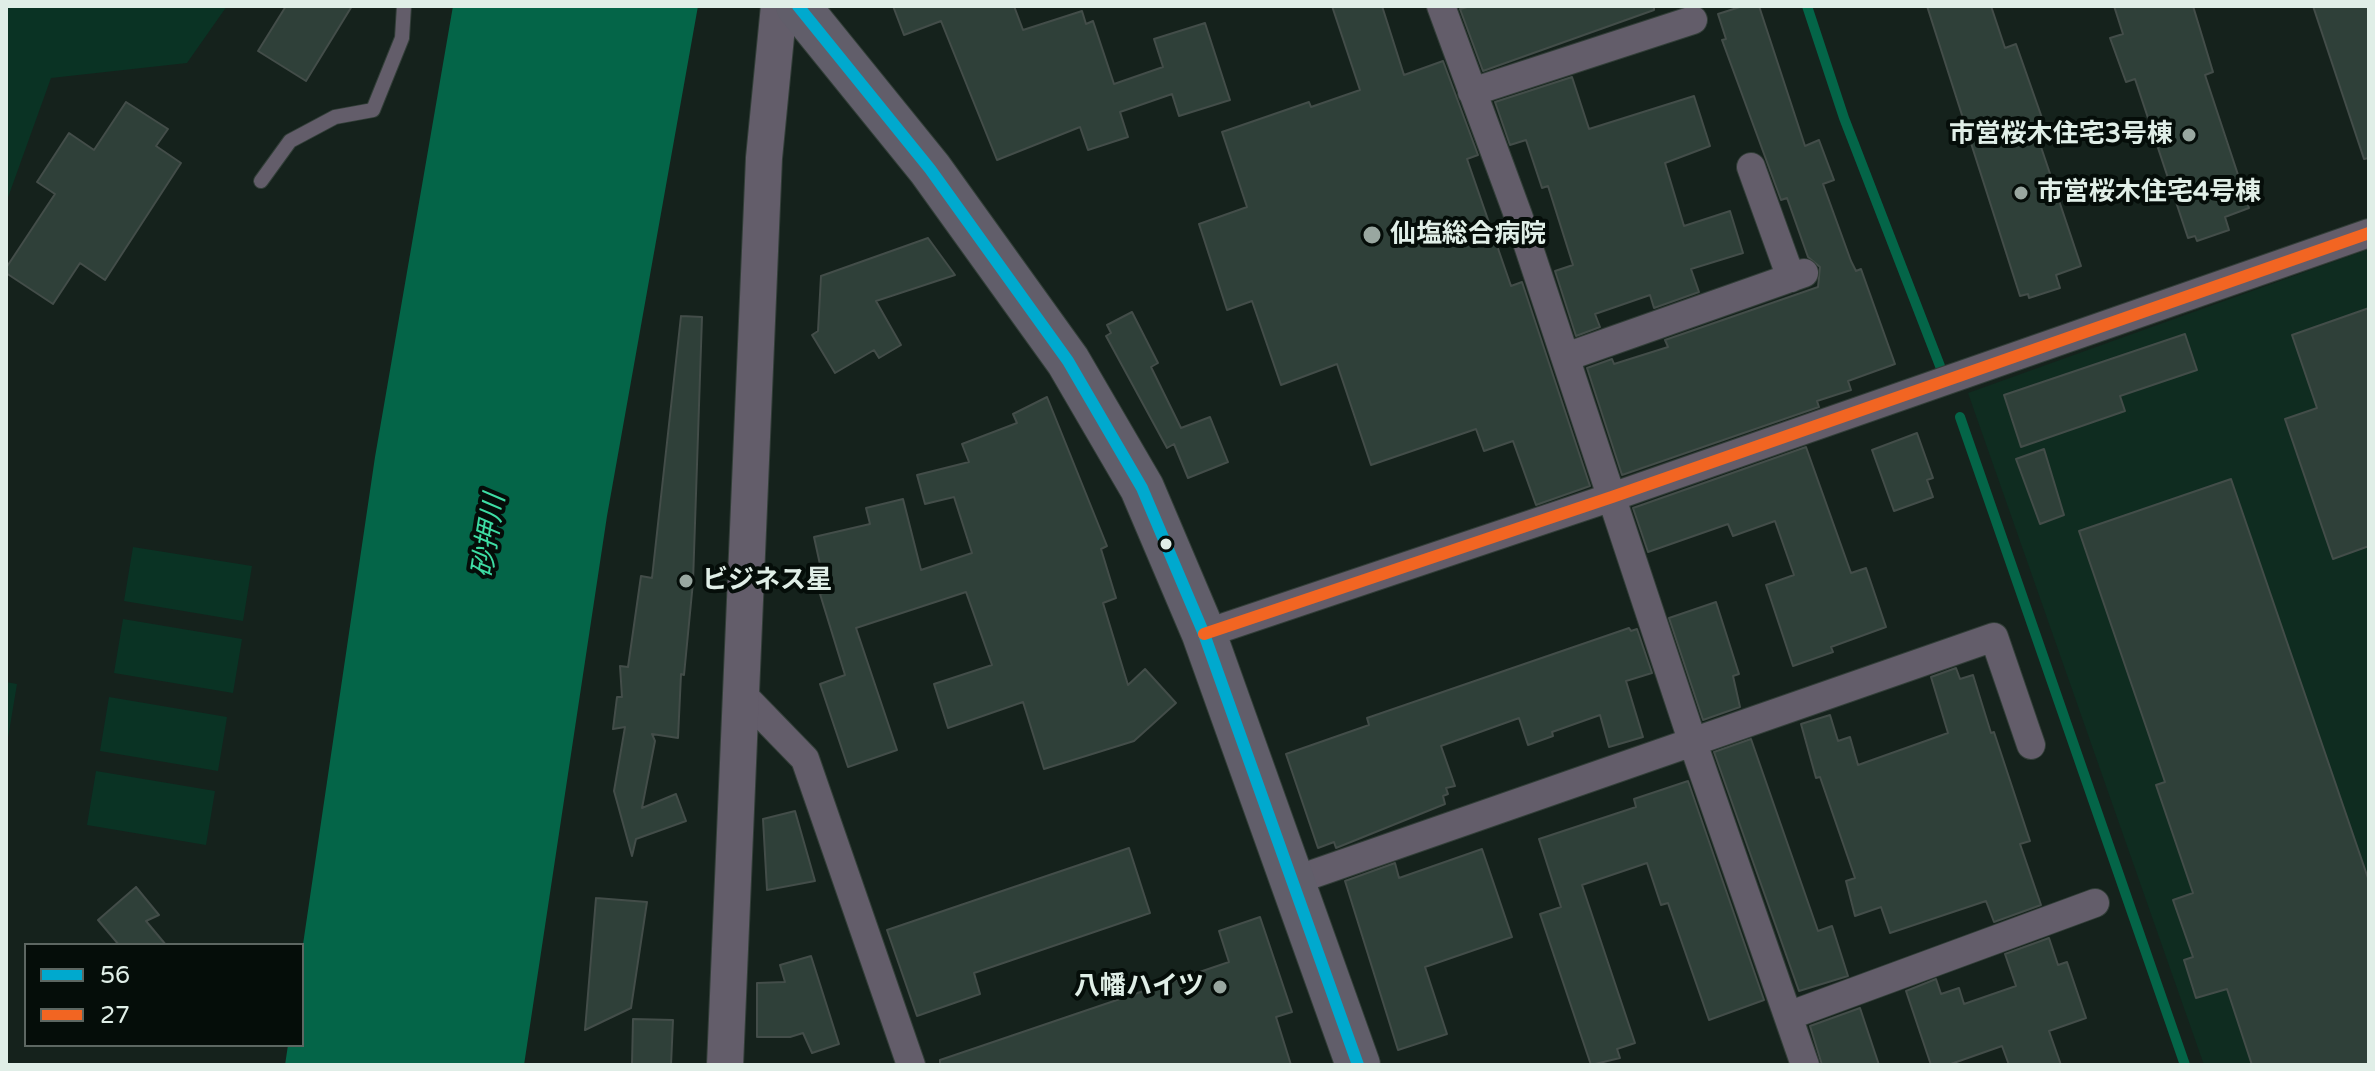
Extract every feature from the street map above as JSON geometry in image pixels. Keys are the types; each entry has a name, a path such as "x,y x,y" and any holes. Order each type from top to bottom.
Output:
{"main road":[{"path":"798,6 930,169 1068,361 1142,488 1204,634 1358,1065"}],"street":[{"path":"725,1065 764,158 779,6"},
{"path":"1441,6 1566,357 1693,743 1805,1065"},
{"path":"1472,92 1693,20"},
{"path":"1566,357 1797,276 1751,167"},
{"path":"1204,634 1612,497 2369,233"},
{"path":"1293,881 1994,637 2031,745"},
{"path":"739,691 805,759 911,1065"},
{"path":"1788,1016 2095,903"}],"lane":[{"path":"261,181 290,141 335,117 373,110 402,38 404,6"}],"shaded area":[{"path":"6,6 227,6 187,63 51,78 6,203"},
{"path":"2369,249 2369,1065 2204,1065 1968,393"},
{"path":"133,547 252,566 243,621 124,601"},
{"path":"123,619 242,639 233,693 114,673"},
{"path":"6,682 17,684 8,738 6,738"},
{"path":"109,697 227,717 218,771 100,751"},
{"path":"96,771 215,791 206,845 87,825"}],"water":[{"name":"砂押川","path":"453,6 698,6 607,516 524,1065 285,1065 288,1047 304,1047 303,943 375,457"}],"building":[{"path":"286,6 352,6 306,81 258,51"},
{"path":"893,6 1014,6 1023,30 1082,11 1086,24 1093,21 1114,84 1163,67 1154,39 1205,23 1230,100 1179,116 1172,94 1120,112 1128,137 1088,150 1080,127 997,160 941,21 904,35"},
{"path":"1332,6 1382,6 1404,75 1443,61 1478,155 1467,159 1511,286 1522,282 1590,486 1536,505 1513,441 1484,451 1476,429 1371,465 1337,364 1281,385 1252,301 1227,310 1199,224 1247,207 1222,132 1309,102 1311,107 1360,90"},
{"path":"1471,6 1654,6 1654,10 1483,71 1460,9"},
{"path":"1743,6 1759,6 1805,146 1819,140 1834,180 1823,184 1851,261 1856,271 1861,269 1895,364 1848,381 1851,390 1817,401 1819,407 1622,475 1587,368 1612,359 1614,364 1668,347 1665,340 1818,287 1820,267 1808,257 1787,198 1781,200 1722,40 1726,39 1718,14"},
{"name":"市営桜木住宅4号棟","path":"1927,6 1991,6 2005,48 2016,44 2048,135 2038,138 2081,266 2056,275 2060,288 2029,298 2028,294 2020,296"},
{"name":"市営桜木住宅3号棟","path":"2114,6 2193,6 2213,72 2205,75 2249,208 2225,217 2229,230 2197,241 2195,236 2188,238 2135,79 2126,82 2110,38 2123,34"},
{"path":"2313,6 2369,6 2369,158 2364,159"},
{"path":"1572,77 1589,129 1694,96 1710,146 1665,163 1684,226 1730,211 1743,253 1691,269 1699,292 1654,308 1650,295 1595,314 1600,327 1576,336 1555,271 1573,265 1548,186 1542,188 1526,140 1510,145 1495,102"},
{"path":"126,102 168,129 156,146 181,163 105,280 80,263 53,304 6,273 6,268 55,194 37,182 69,133 94,150"},
{"path":"928,238 955,275 876,301 901,345 879,358 874,350 835,373 812,335 818,331 821,276"},
{"path":"2369,308 2369,546 2333,559 2285,419 2317,408 2292,335"},
{"path":"1132,312 1158,363 1151,367 1181,428 1210,417 1228,462 1188,478 1174,444 1167,448 1106,336 1111,333 1107,325"},
{"path":"681,316 702,317 693,582 684,675 681,674 678,738 652,734 655,741 642,808 676,794 686,821 636,839 632,856 614,791 625,727 613,729 617,697 622,697 620,666 628,667 641,576 652,578"},
{"path":"2185,334 2197,370 2120,396 2125,411 2021,447 2004,395"},
{"path":"1047,397 1107,546 1101,549 1116,598 1103,603 1128,685 1145,669 1176,703 1134,741 1044,769 1023,702 948,728 934,684 992,665 966,592 856,628 897,750 848,767 820,684 845,675 820,594 826,592 814,537 870,524 866,508 903,499 921,570 972,553 954,497 925,504 917,475 969,462 962,444 1017,423 1013,414"},
{"path":"1917,433 1933,478 1927,480 1933,497 1894,511 1872,450"},
{"path":"1806,447 1851,573 1866,568 1886,627 1831,647 1833,652 1793,666 1766,585 1794,575 1775,521 1733,536 1728,524 1648,552 1633,508"},
{"path":"2044,449 2064,515 2040,524 2016,459"},
{"path":"2231,479 2369,881 2369,1065 2252,1065 2227,989 2196,998 2184,960 2193,957 2173,900 2193,893 2156,785 2165,782 2079,531"},
{"path":"1716,602 1739,674 1733,676 1740,707 1703,720 1669,618"},
{"path":"1629,628 1631,631 1637,629 1652,673 1626,681 1643,737 1609,747 1600,715 1552,732 1553,736 1528,745 1519,718 1441,746 1455,786 1446,788 1448,794 1443,796 1445,804 1336,848 1334,842 1318,848 1286,754 1369,725 1367,718"},
{"path":"1956,668 1960,679 1973,675 1991,733 1994,732 2030,841 2020,844 2041,905 1994,922 1986,901 1890,933 1881,907 1855,916 1846,881 1855,878 1820,777 1816,778 1801,724 1830,715 1838,741 1850,737 1858,765 1948,733 1931,677"},
{"path":"1751,739 1818,931 1832,926 1848,976 1799,991 1714,752"},
{"path":"1688,781 1764,1000 1709,1020 1668,903 1661,905 1647,863 1582,885 1635,1043 1617,1049 1620,1058 1591,1065 1540,914 1561,907 1539,839 1636,807 1634,799"},
{"path":"795,811 815,881 767,890 763,819"},
{"path":"1129,848 1150,913 974,973 980,994 917,1016 887,930"},
{"path":"1482,849 1512,937 1425,967 1447,1034 1398,1050 1345,881 1395,863 1399,878"},
{"path":"136,887 159,915 146,921 164,943 117,943 98,920"},
{"path":"596,898 647,902 631,1008 585,1030"},
{"name":"八幡ハイツ","path":"1260,917 1292,1012 1276,1017 1291,1065 940,1065 940,1060 1229,962 1219,931"},
{"path":"2049,938 2058,965 2067,962 2086,1018 2049,1031 2061,1065 2009,1065 2002,1046 1948,1065 1931,1065 1906,991 1936,979 1941,994 1959,988 1964,1004 2016,986 2005,954"},
{"path":"811,956 839,1044 812,1053 803,1033 790,1037 757,1037 757,983 785,982 780,965"},
{"path":"1860,1008 1879,1065 1822,1065 1810,1026"},
{"path":"633,1019 673,1020 671,1065 632,1065"}],"waterway":[{"path":"1807,6 1844,118 1940,366"},
{"path":"1960,417 2185,1065"}],"transit line":[{"name":"56","path":"798,6 930,169 1068,361 1142,488 1204,634 1358,1065"},
{"name":"27","path":"1204,634 1612,497 2369,233"}],"place":[{"name":"市営桜木住宅3号棟","path":"2189,135"},
{"name":"市営桜木住宅4号棟","path":"2021,193"},
{"name":"仙塩総合病院","path":"1372,235"},
{"name":"ビジネス星","path":"686,581"},
{"name":"八幡ハイツ","path":"1220,987"}]}
